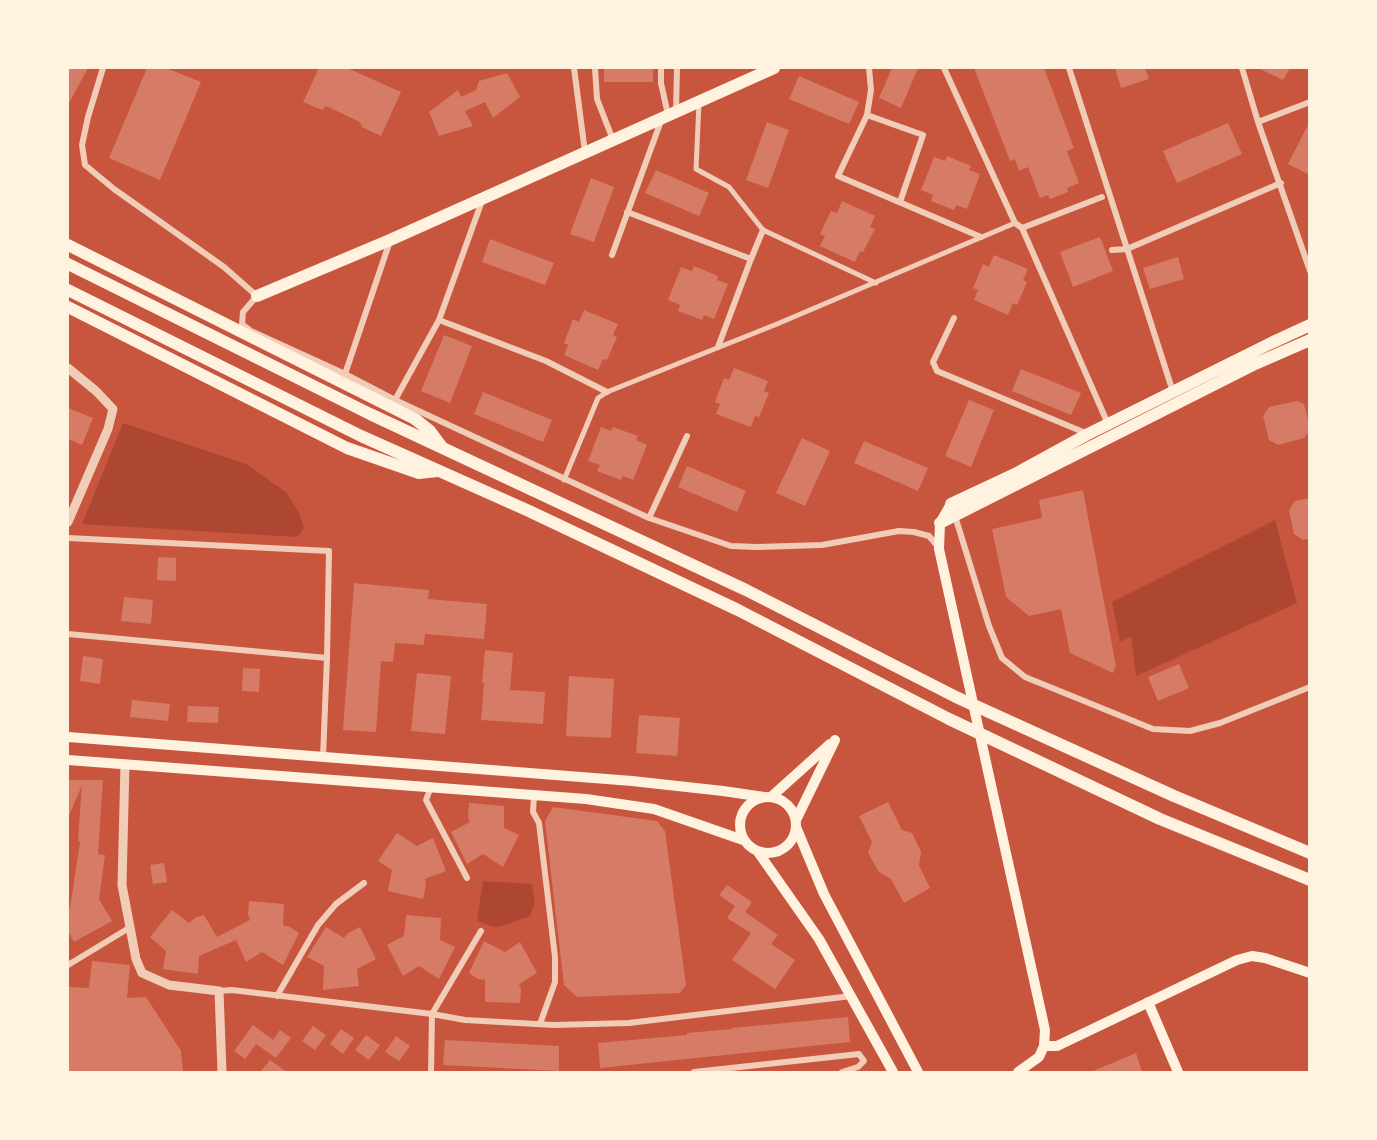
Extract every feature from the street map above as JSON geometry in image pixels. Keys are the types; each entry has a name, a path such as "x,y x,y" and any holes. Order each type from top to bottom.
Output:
{"main road":[{"path":"256,296 390,240 774,68"},
{"path":"68,245 415,419 430,431 442,448"},
{"path":"68,264 370,414 746,590 956,697 1174,796 1310,853"},
{"path":"68,290 361,436 738,610 949,719 1160,819 1310,880"},
{"path":"68,307 347,448 419,473 439,471"},
{"path":"1018,1072 1039,1057 1044,1046 1045,1030 939,549 940,523 953,510 1088,434 1310,325"},
{"path":"953,510 1310,340"},
{"path":"68,737 632,781 723,790 784,802 794,813 796,824 824,894 918,1072"},
{"path":"743,840 739,822 747,806 755,800 767,797 835,740 796,824 794,836 783,849 775,853 758,852"},
{"path":"68,760 586,799 654,809 743,840 758,852 819,939 893,1072"},
{"path":"1044,1046 1058,1046 1237,960 1252,956 1265,958 1310,973"},
{"path":"1148,1002 1178,1072"}],"street":[{"path":"103,68 82,145 85,165 114,189 224,267 256,296 243,312 242,324 252,331 564,480 649,518 731,546 822,545 899,531 929,536 939,549"},
{"path":"574,68 585,152"},
{"path":"595,68 597,99 613,140"},
{"path":"661,68 661,83 669,114"},
{"path":"612,255 627,213 669,114 677,68"},
{"path":"869,68 871,90 867,115 838,176 981,237"},
{"path":"944,68 1015,223 1022,228 1108,425"},
{"path":"1069,68 1173,392"},
{"path":"1242,68 1258,122 1310,271"},
{"path":"699,101 696,169 729,187 763,230 876,282"},
{"path":"1258,122 1310,102"},
{"path":"867,115 923,135 900,202"},
{"path":"1112,250 1127,249 1281,183"},
{"path":"1022,228 1102,197"},
{"path":"395,400 439,320 483,198"},
{"path":"627,213 751,259"},
{"path":"564,480 598,398 607,392 1015,223"},
{"path":"718,347 763,230"},
{"path":"345,374 390,240"},
{"path":"954,318 933,362 937,371 1088,434"},
{"path":"439,320 546,361 607,392"},
{"path":"68,369 96,391 113,410 108,429 68,522"},
{"path":"649,518 687,436"},
{"path":"953,510 989,626 1002,658 1025,677 1153,729 1190,731 1220,723 1310,687"},
{"path":"68,538 329,551 323,757"},
{"path":"68,634 327,658"},
{"path":"125,764 122,885 129,928 142,973 169,985 219,991 232,990 465,1020 540,1024 629,1023 851,996"},
{"path":"431,787 426,800 467,878"},
{"path":"534,795 533,812 539,823 555,957 555,982 540,1024"},
{"path":"277,996 318,925 336,904 364,883"},
{"path":"68,965 129,928"},
{"path":"431,1072 432,1014 481,931"},
{"path":"219,991 222,1072"},
{"path":"694,1072 859,1054 864,1061 858,1067 842,1072"}],"shaded area":[{"path":"123,423 246,464 287,493 299,513 304,528 297,537 82,524"},
{"path":"1275,520 1297,603 1136,676 1131,636 1120,642 1112,602"},
{"path":"483,881 532,884 535,902 530,916 494,927 477,921"}],"building":[{"path":"68,68 88,68 68,105"},
{"path":"147,68 166,68 201,82 160,180 109,158"},
{"path":"319,68 347,68 401,92 381,136 362,127 360,122 326,106 322,110 303,102"},
{"path":"604,68 653,68 653,82 604,82"},
{"path":"892,68 918,68 901,108 879,98"},
{"path":"974,68 1044,68 1074,148 1067,151 1079,183 1067,188 1068,192 1050,199 1048,195 1040,198 1028,167 1019,171 1015,159 1010,161"},
{"path":"1115,68 1145,68 1149,79 1121,88"},
{"path":"1258,68 1290,68 1283,80"},
{"path":"507,73 520,97 493,118 485,102 465,111 473,126 439,136 429,112 458,90 461,97 476,90 479,81"},
{"path":"799,76 859,102 849,124 789,99"},
{"path":"1310,121 1310,175 1288,164"},
{"path":"767,122 789,130 768,188 746,180"},
{"path":"1228,123 1242,154 1177,183 1163,151"},
{"path":"947,156 971,166 969,170 980,174 967,209 956,205 954,210 931,201 933,195 921,190 934,157 945,161"},
{"path":"656,170 709,193 699,216 645,193"},
{"path":"591,178 614,187 594,242 570,234"},
{"path":"842,201 875,216 870,227 875,229 855,262 820,246 825,236 820,234 831,211 837,213"},
{"path":"1100,237 1113,271 1073,287 1060,252"},
{"path":"490,239 554,263 545,285 482,262"},
{"path":"994,255 1028,269 1023,280 1027,282 1017,305 1013,303 1008,315 974,300 978,290 973,288 983,264 989,267"},
{"path":"1178,257 1184,279 1150,289 1143,268"},
{"path":"694,266 718,276 717,280 728,284 714,319 704,315 702,320 678,311 680,305 668,300 681,267 692,271"},
{"path":"584,310 618,324 613,335 617,337 607,360 603,359 598,370 564,355 568,345 564,343 573,319 579,322"},
{"path":"444,335 472,346 450,403 421,391"},
{"path":"734,368 768,381 764,391 769,393 759,417 755,416 751,427 716,414 720,404 715,402 724,378 729,380"},
{"path":"1021,369 1081,393 1071,415 1012,391"},
{"path":"483,392 552,420 543,442 474,414"},
{"path":"969,400 994,410 971,467 945,456"},
{"path":"1297,401 1304,404 1310,430 1304,438 1278,445 1269,440 1263,416 1269,407"},
{"path":"68,408 93,418 82,445 68,439"},
{"path":"601,427 611,431 613,427 638,436 636,440 647,445 633,480 623,476 621,480 597,471 600,465 588,461"},
{"path":"802,438 830,451 805,506 776,493"},
{"path":"864,441 928,468 918,491 854,463"},
{"path":"687,466 746,491 737,512 678,487"},
{"path":"1083,490 1116,666 1113,673 1070,653 1061,609 1029,616 1006,597 992,529 1042,518 1039,500"},
{"path":"1310,498 1310,538 1303,540 1294,534 1289,510 1295,501"},
{"path":"158,557 176,558 176,581 157,580"},
{"path":"354,583 429,590 428,599 487,604 484,639 425,634 424,645 395,643 393,662 381,661 376,732 343,730"},
{"path":"124,597 153,600 151,624 121,621"},
{"path":"485,650 513,653 510,690 545,692 543,724 481,720"},
{"path":"83,656 103,659 100,684 80,681"},
{"path":"1179,664 1189,688 1158,701 1148,677"},
{"path":"243,668 260,669 259,692 242,691"},
{"path":"417,673 451,676 445,734 411,731"},
{"path":"569,676 614,679 611,738 566,736"},
{"path":"132,700 170,704 168,721 130,717"},
{"path":"188,706 219,707 218,723 187,722"},
{"path":"639,715 680,718 677,756 636,753"},
{"path":"68,780 103,780 98,854 105,855 99,899 112,921 74,942 68,931 68,910 80,842 78,841 82,785 68,818"},
{"path":"888,802 902,830 912,833 921,852 919,865 930,888 904,903 891,879 879,872 868,853 872,842 859,816"},
{"path":"469,803 504,806 504,828 519,835 503,867 483,854 467,864 451,832 470,822"},
{"path":"553,807 657,821 665,831 686,985 680,993 577,997 564,985 545,821"},
{"path":"397,833 417,846 433,838 446,871 425,879 423,899 388,891 392,870 378,861"},
{"path":"164,863 167,882 153,884 150,865"},
{"path":"727,885 752,902 745,912 778,935 771,944 795,960 775,989 732,960 751,933 727,918 735,906 719,895"},
{"path":"249,901 284,904 283,925 299,933 283,965 262,952 246,962 236,940 199,956 198,974 163,969 166,951 150,937 172,910 189,923 204,915 217,937 250,920"},
{"path":"406,915 441,918 440,940 455,947 439,979 419,966 403,976 387,945 404,936"},
{"path":"326,927 344,938 348,933 360,927 376,959 357,969 359,986 323,990 324,966 307,957"},
{"path":"484,941 505,952 520,942 537,973 519,984 520,1003 485,1002 485,980 478,979 469,973"},
{"path":"92,961 130,965 127,998 146,997 181,1051 183,1072 68,1072 68,987 89,988"},
{"path":"848,1017 850,1042 600,1068 598,1043"},
{"path":"253,1025 273,1040 280,1030 291,1038 276,1058 256,1044 245,1059 234,1051"},
{"path":"313,1026 326,1035 315,1050 302,1041"},
{"path":"341,1029 354,1038 343,1054 330,1044"},
{"path":"366,1035 380,1045 369,1060 355,1050"},
{"path":"396,1036 410,1046 399,1061 385,1052"},
{"path":"445,1040 559,1046 559,1071 443,1065"},
{"path":"1136,1053 1142,1072 1091,1072"},
{"path":"270,1060 287,1072 260,1072"}]}
